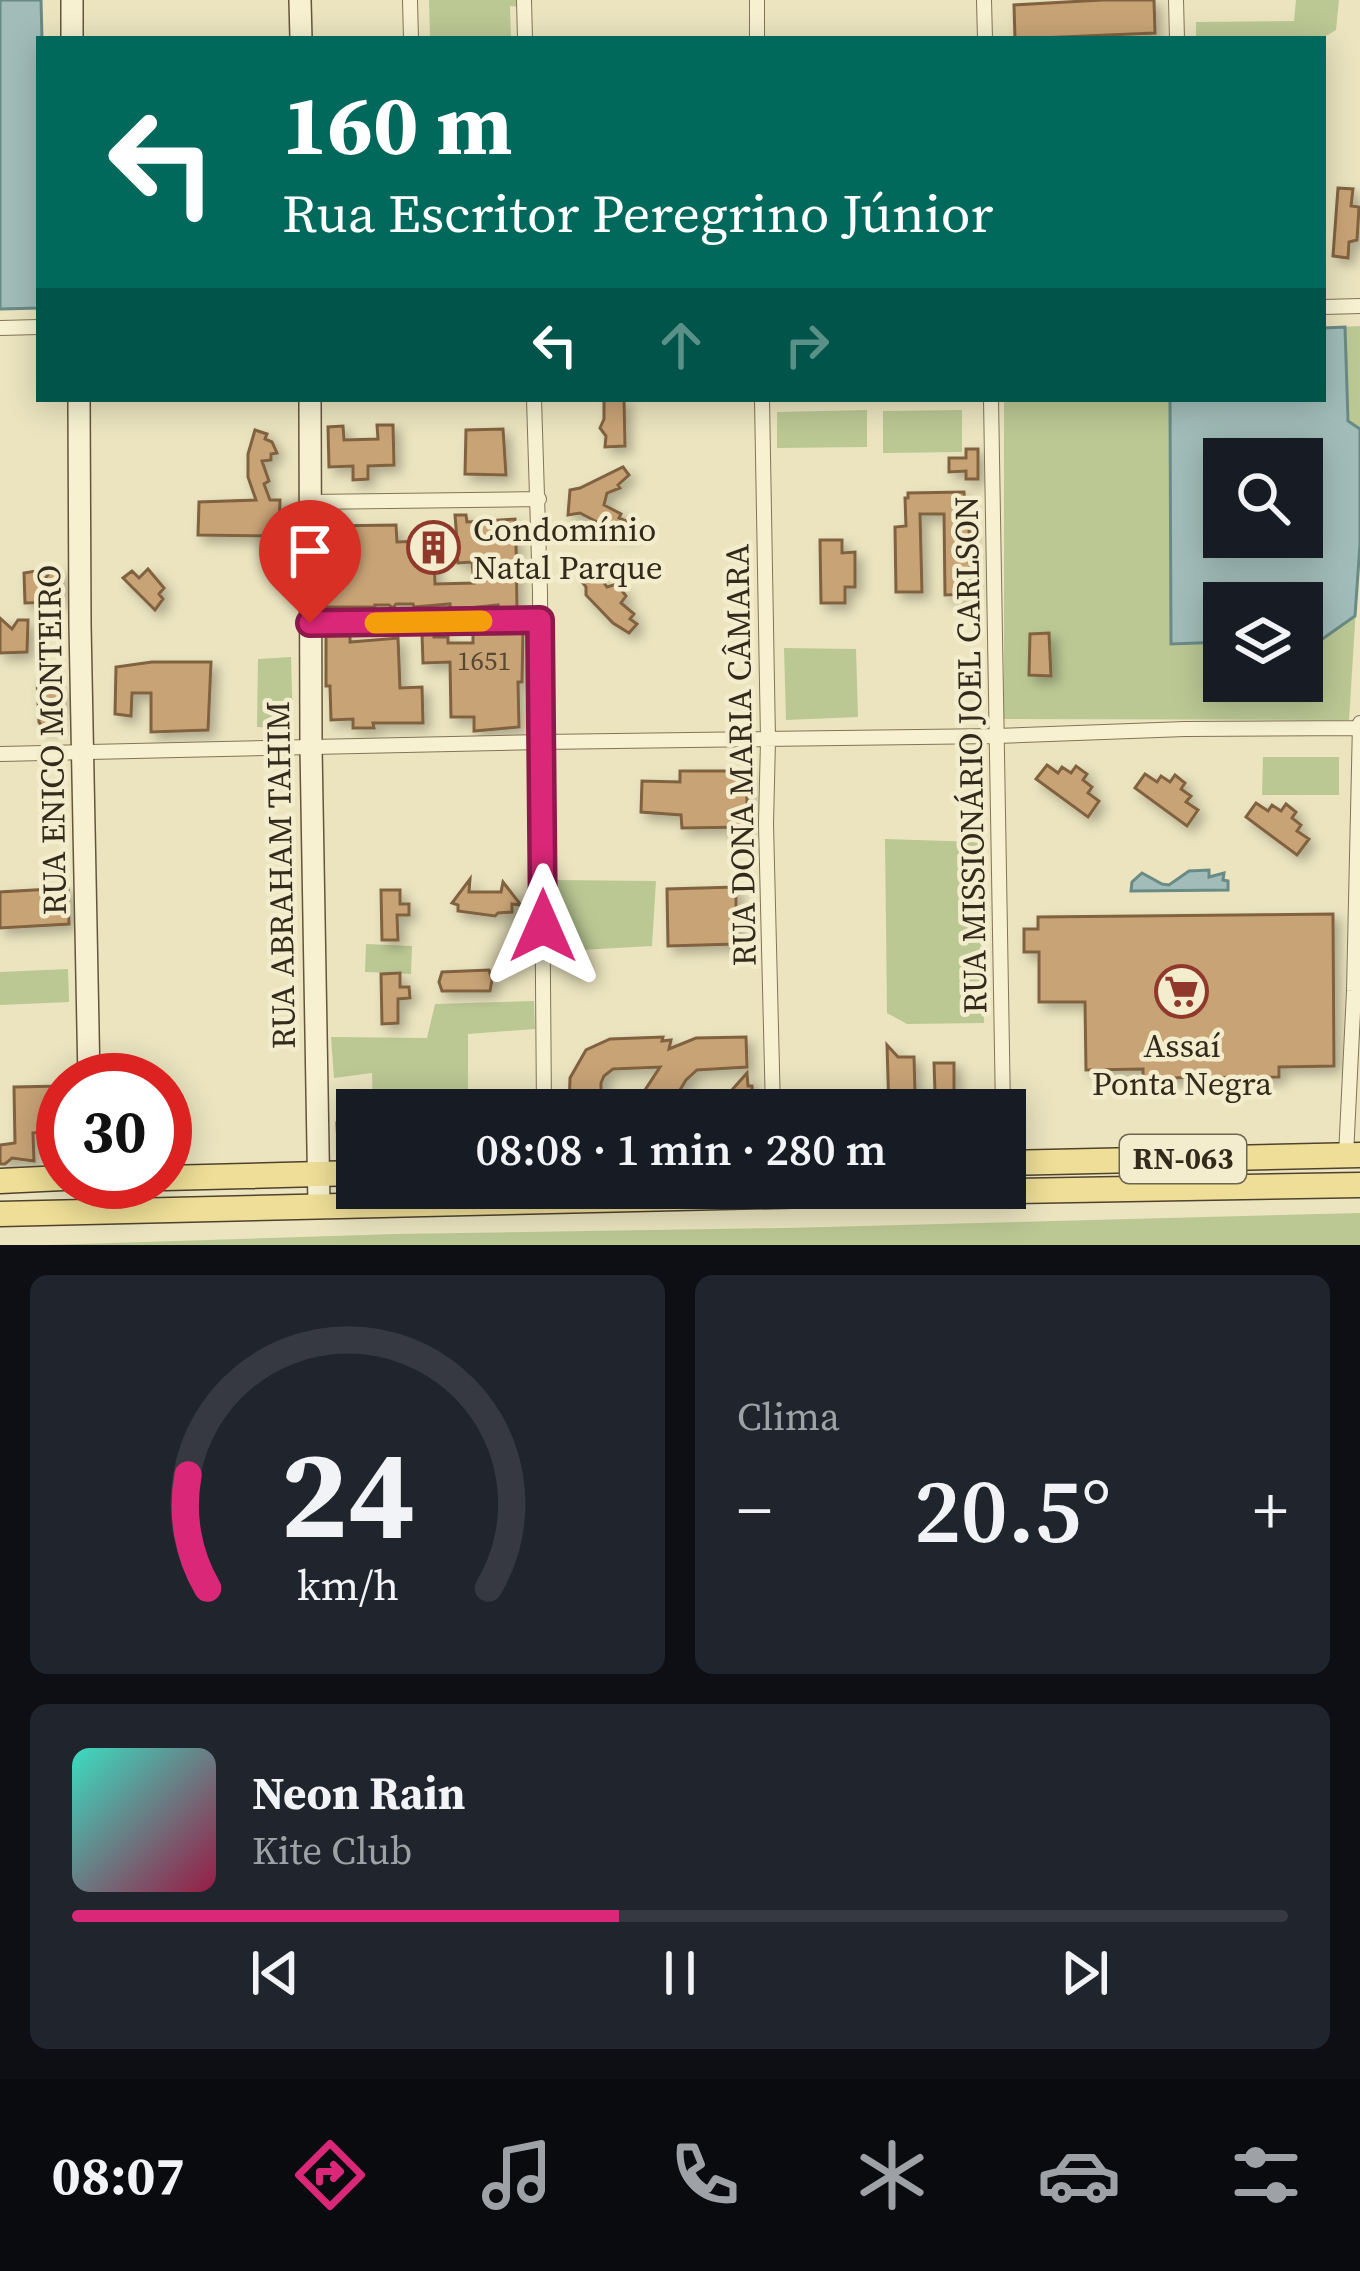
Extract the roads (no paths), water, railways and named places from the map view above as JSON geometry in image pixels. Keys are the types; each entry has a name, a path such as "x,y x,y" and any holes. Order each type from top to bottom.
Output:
{"main road":[{"path":"72,0 73,36"},
{"path":"300,0 301,36"},
{"name":"RUA ENICO MONTEIRO","path":"79,402 89,1053"},
{"name":"RUA ABRAHAM TAHIM","path":"310,402 310,747 319,1205"},
{"name":"RN-063","path":"1026,1163 1353,1155"},
{"path":"192,1177 336,1174"},
{"path":"0,1180 36,1179"},
{"name":"RN-063","path":"0,1214 1360,1185"}],"street":[{"path":"410,0 411,36"},
{"path":"524,0 525,36"},
{"path":"757,0 757,36"},
{"path":"985,0 985,36"},
{"path":"1176,0 1177,36"},
{"path":"1326,307 1360,306"},
{"path":"0,328 36,327"},
{"path":"534,402 544,1089"},
{"name":"RUA DONA MARIA CÂMARA","path":"762,402 772,1089"},
{"name":"RUA MISSIONÁRIO JOEL CARLSON","path":"992,402 1003,1089"},
{"path":"309,502 539,499"},
{"path":"310,623 540,620"},
{"path":"0,754 1360,726 1353,1155"}],"water":[{"path":"0,0 41,0 42,36 36,36 36,308 0,309"},
{"path":"1345,327 1348,421 1360,429 1355,616 1323,639 1323,582 1203,582 1203,643 1171,644 1170,402 1326,402 1326,328"},
{"path":"1209,870 1209,877 1224,873 1228,890 1131,891 1132,882 1142,873 1169,885 1189,871"}],"place":[{"name":"Condomínio Natal Parque","path":"434,548"},
{"name":"Assaí Ponta Negra","path":"1182,991"}]}
